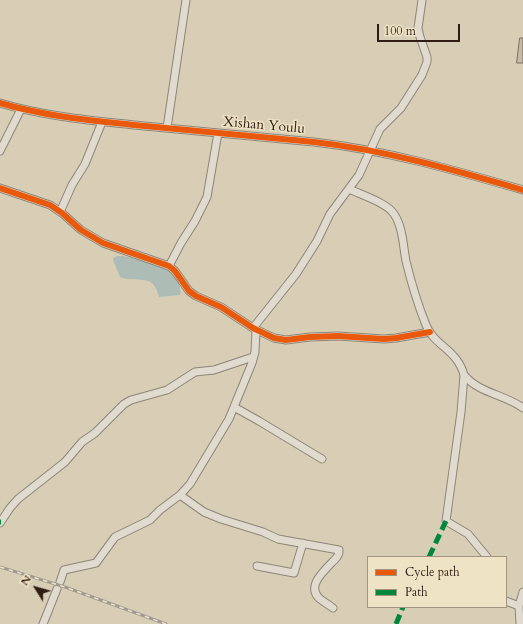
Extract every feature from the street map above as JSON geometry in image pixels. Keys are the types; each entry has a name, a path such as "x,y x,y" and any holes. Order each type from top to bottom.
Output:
{"street":[{"path":"167,128 186,0"},
{"path":"43,624 64,570 96,563 115,537 150,520 160,510 180,495 190,484 220,435 234,408 252,363 254,329 296,274 317,241 330,214 349,189 362,168 380,129 401,108 414,89 425,68 427,57 418,28 422,0"},
{"name":"Xishan Youlu","path":"0,103 55,116 102,122 313,142 369,150 523,190"},
{"path":"0,151 21,109"},
{"path":"60,212 72,185 85,164 102,122"},
{"path":"169,266 207,197 218,133"},
{"path":"0,188 50,205 81,230 103,243 169,266 192,294 221,307 254,329 274,338 286,340 323,336 384,339 430,332"},
{"path":"349,189 386,206 396,217 400,228 409,271 427,327 430,332 454,355 464,375 480,389 508,398 523,408"},
{"path":"0,523 18,499 65,462 82,442 96,433 124,404 131,400 167,390 195,372 214,370 253,357"},
{"path":"464,375 461,412 446,521 468,534 486,556"},
{"path":"234,408 259,421 322,459"},
{"path":"180,495 204,512 278,539 339,550 337,557 316,580 314,585 318,597 333,608"},
{"path":"257,566 294,573 303,543"},
{"path":"520,624 519,606 523,592"},
{"path":"507,601 519,606"}],"shaded area":[{"path":"123,256 167,267 175,274 180,288 180,295 159,297 153,284 149,281 120,277 113,260 113,258"}],"building":[{"path":"520,38 523,38 523,63 517,63"}],"railway":[{"path":"0,567 65,587 166,624"}],"marked path":[{"path":"429,556 446,521"},
{"path":"396,624 403,608"}],"cycle path":[{"path":"0,103 33,111 83,119 314,142 367,150 393,155 523,190"},
{"path":"0,188 50,205 62,213 81,230 103,243 169,266 175,271 189,291 196,296 221,307 253,328 274,338 286,340 338,336 384,339 430,332"}]}
